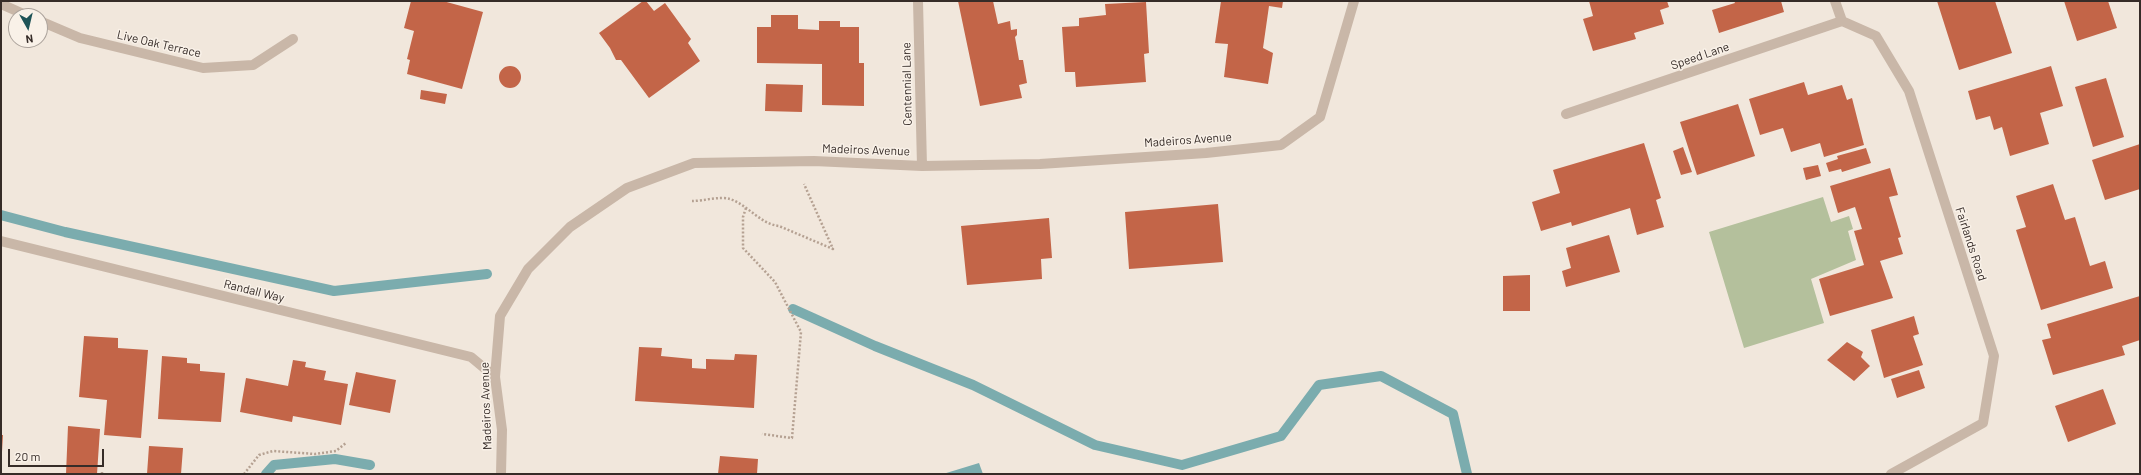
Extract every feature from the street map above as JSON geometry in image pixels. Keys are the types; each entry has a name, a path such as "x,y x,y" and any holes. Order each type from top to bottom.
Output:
{"street":[{"name":"Centennial Lane","path":"918,1 922,166"},
{"name":"Madeiros Avenue","path":"500,474 502,430 495,377 500,316 528,269 570,227 628,188 694,163 814,161 922,166 1040,164 1206,153 1281,145 1320,117 1354,1"},
{"path":"1835,1 1842,21"},
{"name":"Speed Lane","path":"1566,114 1842,21"},
{"name":"Fairlands Road","path":"1842,21 1876,36 1909,91 1994,356 1983,423 1891,474"},
{"name":"Live Oak Terrace","path":"48,24 80,38 203,68 253,65 292,38"},
{"name":"Randall Way","path":"1,241 471,357 495,377"}],"path":[{"path":"692,201 728,199 746,208 769,225 779,226 833,249 801,177"},
{"path":"746,208 743,217 743,248 775,282 801,332 792,438 762,434"},
{"path":"244,474 259,454 273,451 315,454 336,451 346,443"}],"green space":[{"path":"1823,197 1831,222 1849,216 1853,229 1848,231 1856,260 1811,279 1824,323 1744,348 1709,232"}],"water":[{"path":"979,463 983,474 943,474"}],"building":[{"path":"411,1 443,1 483,12 462,89 407,74 410,60 407,59 414,31 404,28"},
{"path":"643,1 646,1 654,11 665,3 691,39 688,43 700,61 649,98 621,60 616,60 610,48 599,33"},
{"path":"958,1 993,1 998,24 1010,21 1011,30 1017,29 1017,35 1015,37 1019,60 1023,60 1027,83 1019,85 1022,98 980,106"},
{"path":"1221,1 1283,1 1282,8 1269,6 1263,48 1273,53 1268,84 1224,77 1228,44 1215,43"},
{"path":"1589,1 1667,1 1669,7 1660,10 1664,24 1634,33 1636,39 1593,51 1583,19 1593,16"},
{"path":"1734,1 1781,1 1784,12 1719,33 1712,10 1735,3"},
{"path":"1937,1 1995,1 2012,53 1959,70"},
{"path":"2064,1 2108,1 2117,28 2077,41"},
{"path":"1146,2 1149,53 1144,54 1146,82 1076,87 1075,72 1065,72 1062,27 1079,26 1079,18 1106,15 1105,4"},
{"path":"771,15 798,15 798,29 819,30 819,21 840,21 840,27 859,27 859,63 864,63 864,106 822,105 822,64 757,63 757,27 771,27"},
{"path":"510,66 518,69 521,77 518,85 510,88 502,85 499,77 502,69"},
{"path":"2051,66 2063,106 2040,113 2049,144 2010,156 2002,127 1994,130 1990,116 1976,120 1968,91"},
{"path":"2106,78 2124,137 2093,147 2075,87"},
{"path":"1804,82 1808,95 1842,85 1847,100 1852,98 1864,145 1824,157 1820,143 1791,152 1783,128 1760,135 1749,99"},
{"path":"766,84 803,85 802,112 765,111"},
{"path":"421,90 447,94 445,104 420,99"},
{"path":"1738,104 1755,156 1697,175 1680,122"},
{"path":"1644,143 1661,198 1656,200 1664,227 1637,235 1630,208 1572,226 1571,222 1541,231 1532,202 1560,193 1553,170"},
{"path":"2140,144 2140,189 2105,200 2092,160"},
{"path":"1683,147 1692,172 1681,175 1673,151"},
{"path":"1866,148 1871,163 1842,172 1841,169 1829,172 1826,163 1838,159 1837,156"},
{"path":"1818,165 1821,176 1806,180 1803,168"},
{"path":"1890,168 1898,195 1889,197 1901,237 1898,238 1903,254 1880,261 1893,298 1830,316 1819,279 1864,265 1854,231 1862,229 1855,207 1838,213 1830,186"},
{"path":"2053,184 2065,220 2075,217 2090,266 2105,261 2113,288 2041,310 2016,230 2026,227 2016,196"},
{"path":"1218,204 1223,262 1129,269 1125,212"},
{"path":"1049,218 1052,258 1041,259 1042,279 967,285 961,226"},
{"path":"1609,235 1620,272 1566,287 1562,271 1571,268 1566,248"},
{"path":"1530,275 1530,311 1503,311 1503,276"},
{"path":"2140,296 2140,340 2122,346 2125,355 2053,375 2042,340 2051,338 2047,324"},
{"path":"1914,316 1919,334 1913,336 1923,365 1884,378 1871,330"},
{"path":"84,336 118,338 118,348 148,350 141,438 104,435 107,400 79,397"},
{"path":"1847,342 1863,352 1861,357 1870,366 1854,381 1827,360"},
{"path":"639,347 662,348 661,356 692,359 692,368 706,369 706,359 734,360 735,354 757,355 754,408 635,401"},
{"path":"162,356 187,358 187,363 200,364 200,371 225,373 221,422 158,419"},
{"path":"293,360 306,362 305,367 326,371 324,380 348,384 341,425 293,416 292,422 240,412 246,378 288,386"},
{"path":"1919,370 1925,388 1897,398 1891,379"},
{"path":"356,372 396,380 390,413 349,405"},
{"path":"2103,389 2116,424 2068,442 2055,406"},
{"path":"68,426 100,429 97,474 66,474"},
{"path":"1,435 3,435 2,452 1,452"},
{"path":"149,446 183,448 181,474 147,474"},
{"path":"720,456 758,459 757,474 718,474"}],"waterway":[{"path":"1,215 65,232 334,291 487,274"},
{"path":"793,309 875,346 973,385 1095,445 1182,465 1281,436 1319,385 1381,376 1453,414 1467,474"},
{"path":"266,474 274,465 335,459 370,465"}]}
